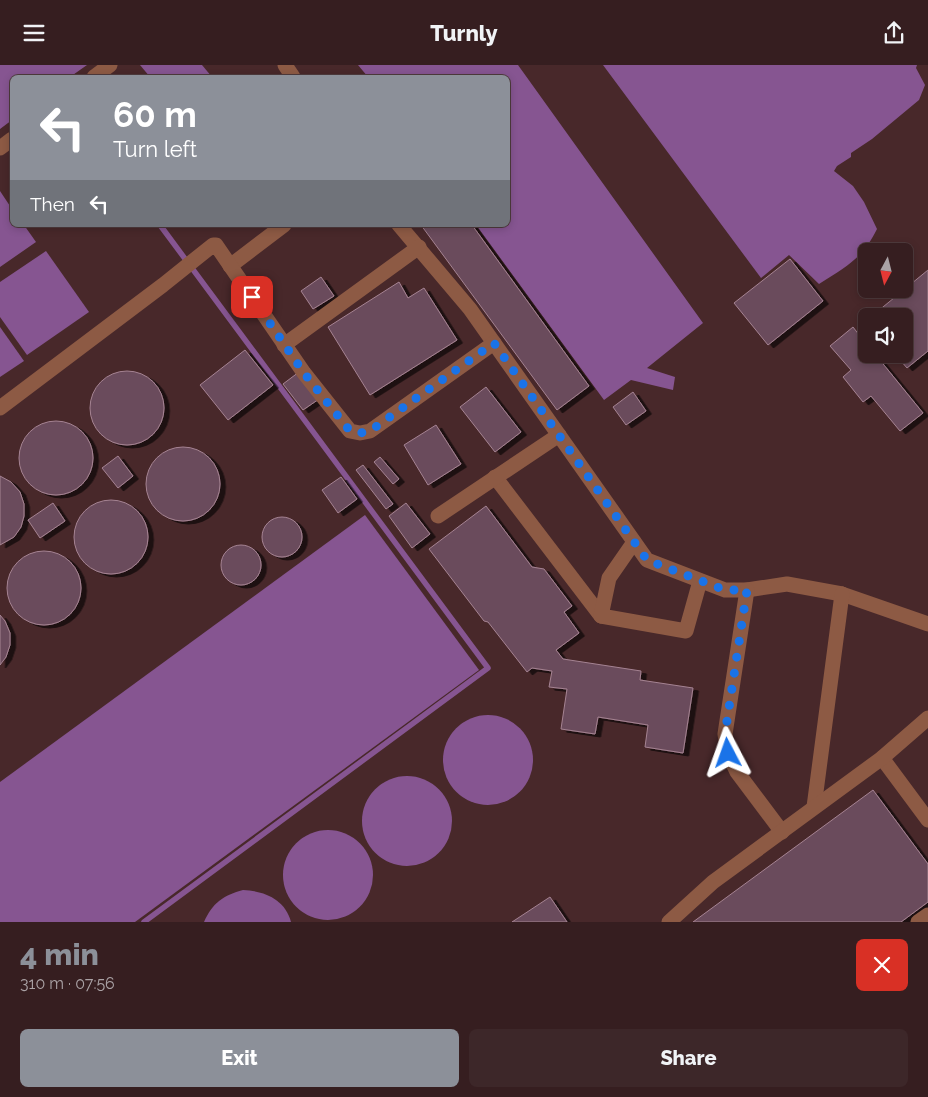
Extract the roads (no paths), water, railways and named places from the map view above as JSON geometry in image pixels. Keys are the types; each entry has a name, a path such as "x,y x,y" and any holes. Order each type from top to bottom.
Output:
{"lane":[{"path":"97,75 110,65"},
{"path":"230,265 281,227"},
{"path":"401,227 470,309 647,560 725,590 747,590 787,584 842,594 928,624"},
{"path":"0,408 214,245 230,265 304,373 350,431 360,433 370,431 494,343"},
{"path":"284,345 419,247"},
{"path":"438,516 559,435"},
{"path":"494,477 601,616 686,631 700,581"},
{"path":"601,616 609,578 634,542"},
{"path":"747,590 725,734 728,753 737,772 782,832"},
{"path":"814,807 842,594"},
{"path":"669,922 713,882 882,758 928,719"},
{"path":"882,758 928,820"},
{"path":"918,922 928,915"}],"waterway":[{"path":"144,922 488,668 161,227"}]}
